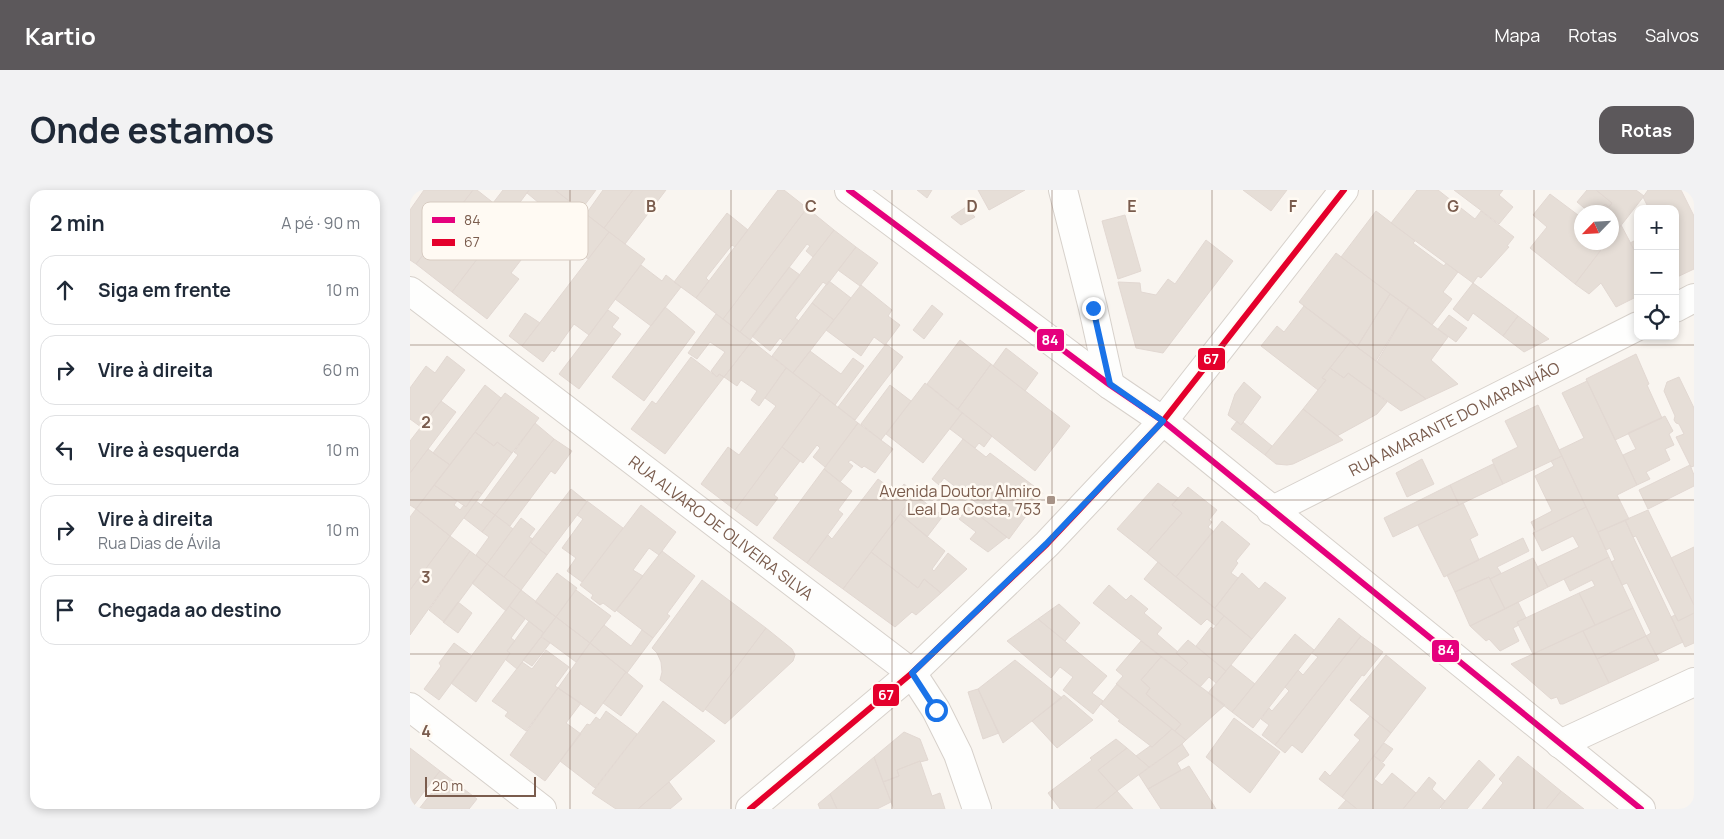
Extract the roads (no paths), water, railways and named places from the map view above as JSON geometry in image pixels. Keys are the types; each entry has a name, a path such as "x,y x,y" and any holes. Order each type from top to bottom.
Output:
{"street":[{"path":"849,190 1110,384 1163,421 1640,809"},
{"path":"1063,190 1110,384"},
{"path":"750,809 912,673 1046,544 1163,421 1344,190"},
{"name":"RUA ALVARO DE OLIVEIRA SILVA","path":"410,291 912,673 936,710 958,754 978,809"},
{"path":"1679,306 1694,298"},
{"name":"RUA AMARANTE DO MARANHÃO","path":"1272,511 1634,328"},
{"path":"1560,744 1694,682"},
{"path":"410,707 542,809"}],"place":[{"name":"Avenida Doutor Almiro Leal Da Costa, 753","path":"1051,500"}]}
